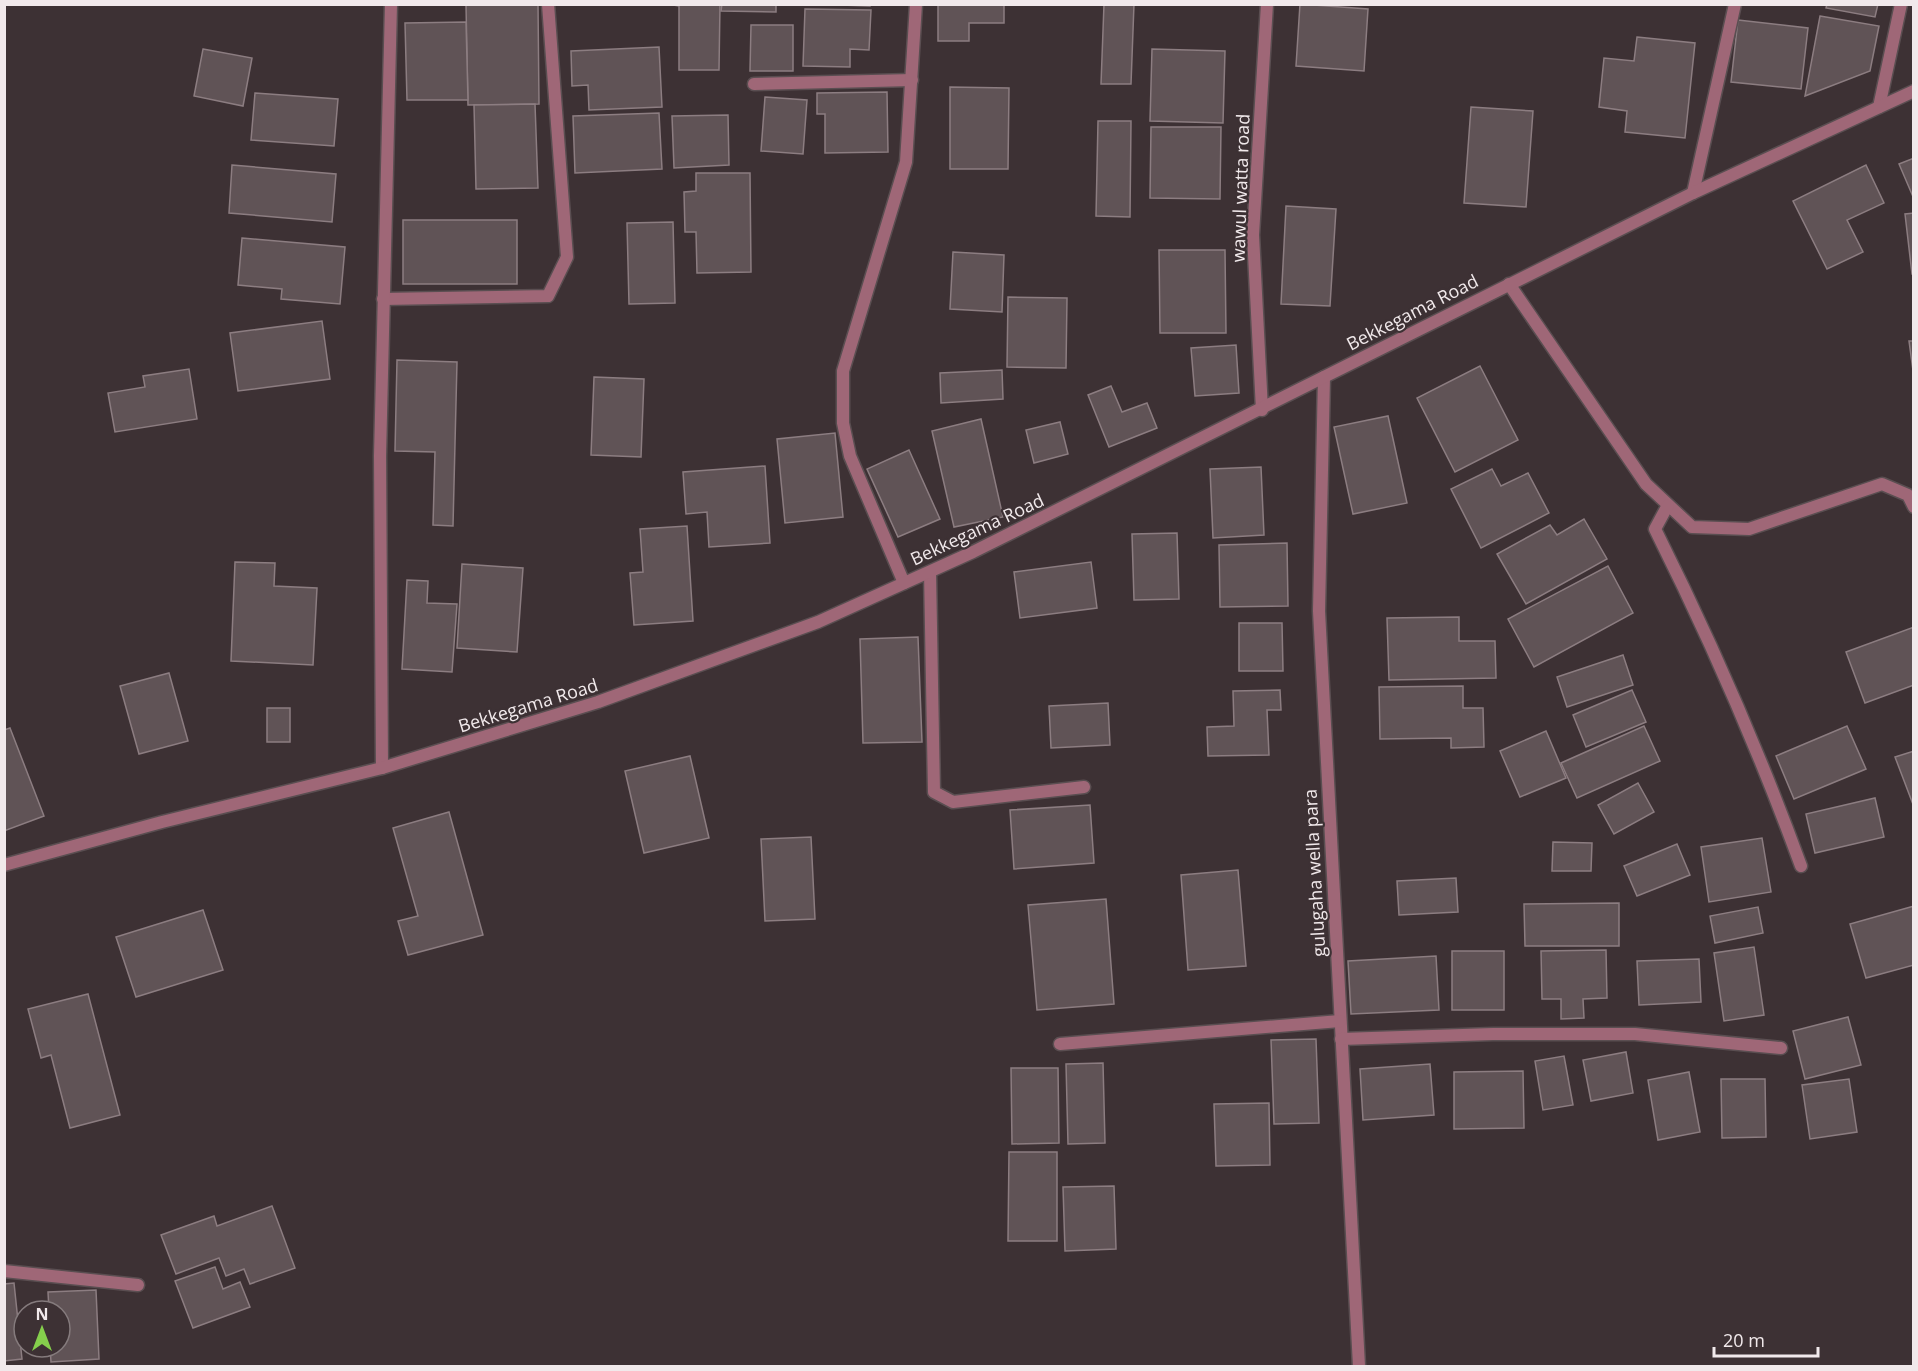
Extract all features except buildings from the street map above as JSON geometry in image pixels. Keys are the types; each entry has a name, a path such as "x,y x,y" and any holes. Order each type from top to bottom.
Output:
{"street":[{"path":"382,768 380,456 391,4"},
{"path":"383,298 548,296 567,257 548,4"},
{"path":"904,583 850,456 843,423 843,371 906,162 916,4"},
{"name":"wawul watta road","path":"1262,410 1253,235 1267,4"},
{"path":"1693,193 1735,4"},
{"path":"1879,107 1901,4"},
{"path":"754,84 912,80"},
{"name":"Bekkegama Road","path":"4,865 162,822 382,768 598,702 818,622 930,572 1262,410 1324,376 1693,193 1914,91"},
{"path":"1509,284 1646,484 1692,527 1749,529 1882,484 1908,495 1914,507"},
{"name":"gulugaha wella para","path":"1324,376 1319,610 1359,1366"},
{"path":"1668,505 1655,529 1691,601 1767,772 1801,866"},
{"path":"930,572 934,792 953,802 1084,786"},
{"path":"1060,1044 1340,1021"},
{"path":"1341,1039 1493,1034 1635,1034 1781,1048"},
{"path":"4,1271 138,1285"}]}
